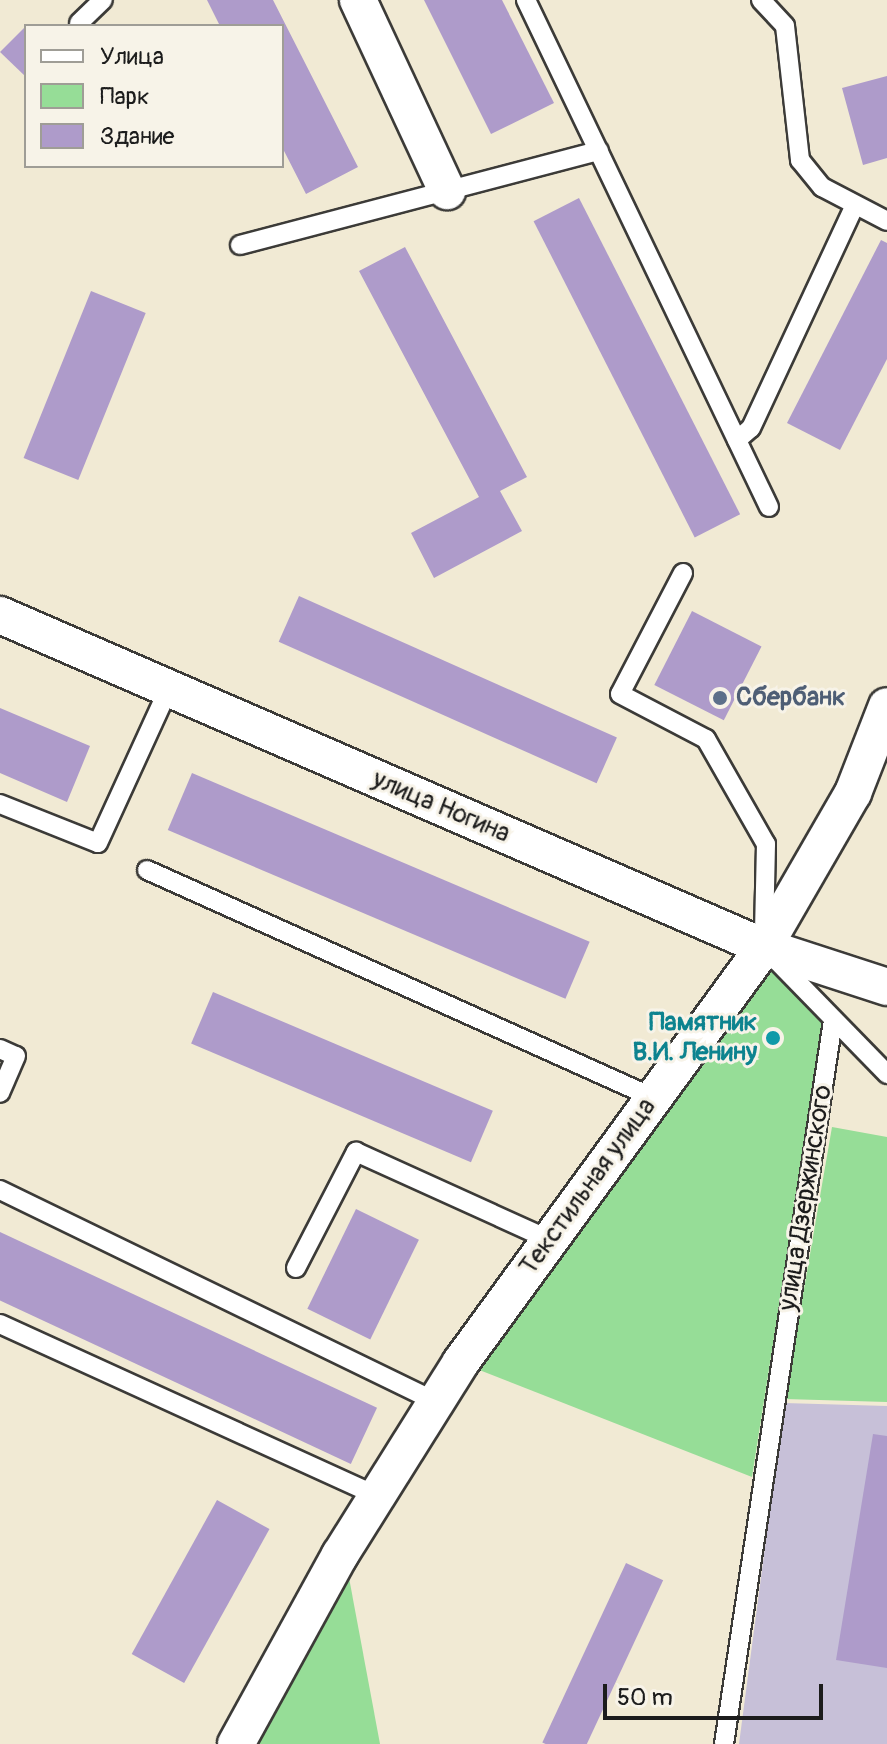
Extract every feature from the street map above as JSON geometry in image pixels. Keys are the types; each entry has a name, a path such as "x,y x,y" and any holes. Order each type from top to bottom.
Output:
{"street":[{"path":"358,0 447,191"},
{"name":"улица Ногина","path":"0,615 764,947 887,987"},
{"path":"764,947 853,793 887,706"},
{"name":"Текстильная улица","path":"236,1744 377,1496 436,1402 764,947"}],"lane":[{"path":"79,23 103,0"},
{"path":"526,0 769,507"},
{"path":"761,0 785,26 800,160 822,187 887,221"},
{"path":"240,245 599,151"},
{"path":"737,440 751,428 855,205"},
{"path":"683,573 620,694 706,739 766,844 764,947 887,1074"},
{"path":"0,804 98,843 169,688"},
{"path":"147,870 654,1098"},
{"name":"улица Дзержинского","path":"724,1744 833,1021"},
{"path":"0,1049 16,1056 0,1093"},
{"path":"296,1268 356,1152 550,1240"},
{"path":"0,1190 436,1402"},
{"path":"0,1324 377,1496"}],"shaded area":[{"path":"784,1403 887,1406 887,1744 739,1744"}],"green space":[{"path":"775,942 824,1020 752,1477 464,1364"},
{"path":"832,1127 887,1137 887,1402 785,1399"},
{"path":"347,1567 380,1744 248,1744"}],"building":[{"path":"207,0 273,0 358,167 306,194 284,151 284,24 219,24"},
{"path":"424,0 502,0 554,103 491,134"},
{"path":"24,28 24,75 0,52"},
{"path":"887,76 887,158 863,165 842,88"},
{"path":"579,198 740,514 695,537 534,221"},
{"path":"881,240 887,243 887,359 840,450 787,423"},
{"path":"405,247 527,477 500,491 522,531 434,578 411,533 479,497 359,271"},
{"path":"91,291 146,313 78,480 24,458"},
{"path":"299,596 617,738 597,783 279,642"},
{"path":"692,611 761,646 724,720 654,685"},
{"path":"0,708 90,746 67,802 0,773"},
{"path":"192,773 590,942 565,999 168,830"},
{"path":"213,992 493,1111 471,1162 191,1044"},
{"path":"356,1209 419,1240 370,1339 307,1309"},
{"path":"0,1232 377,1408 351,1464 0,1300"},
{"path":"873,1434 887,1436 887,1668 836,1660"},
{"path":"217,1500 269,1529 184,1683 132,1654"},
{"path":"626,1563 663,1580 587,1744 542,1742"}],"place":[{"name":"Сбербанк","path":"720,698"},
{"name":"Памятник В.И. Ленину","path":"773,1038"}]}
